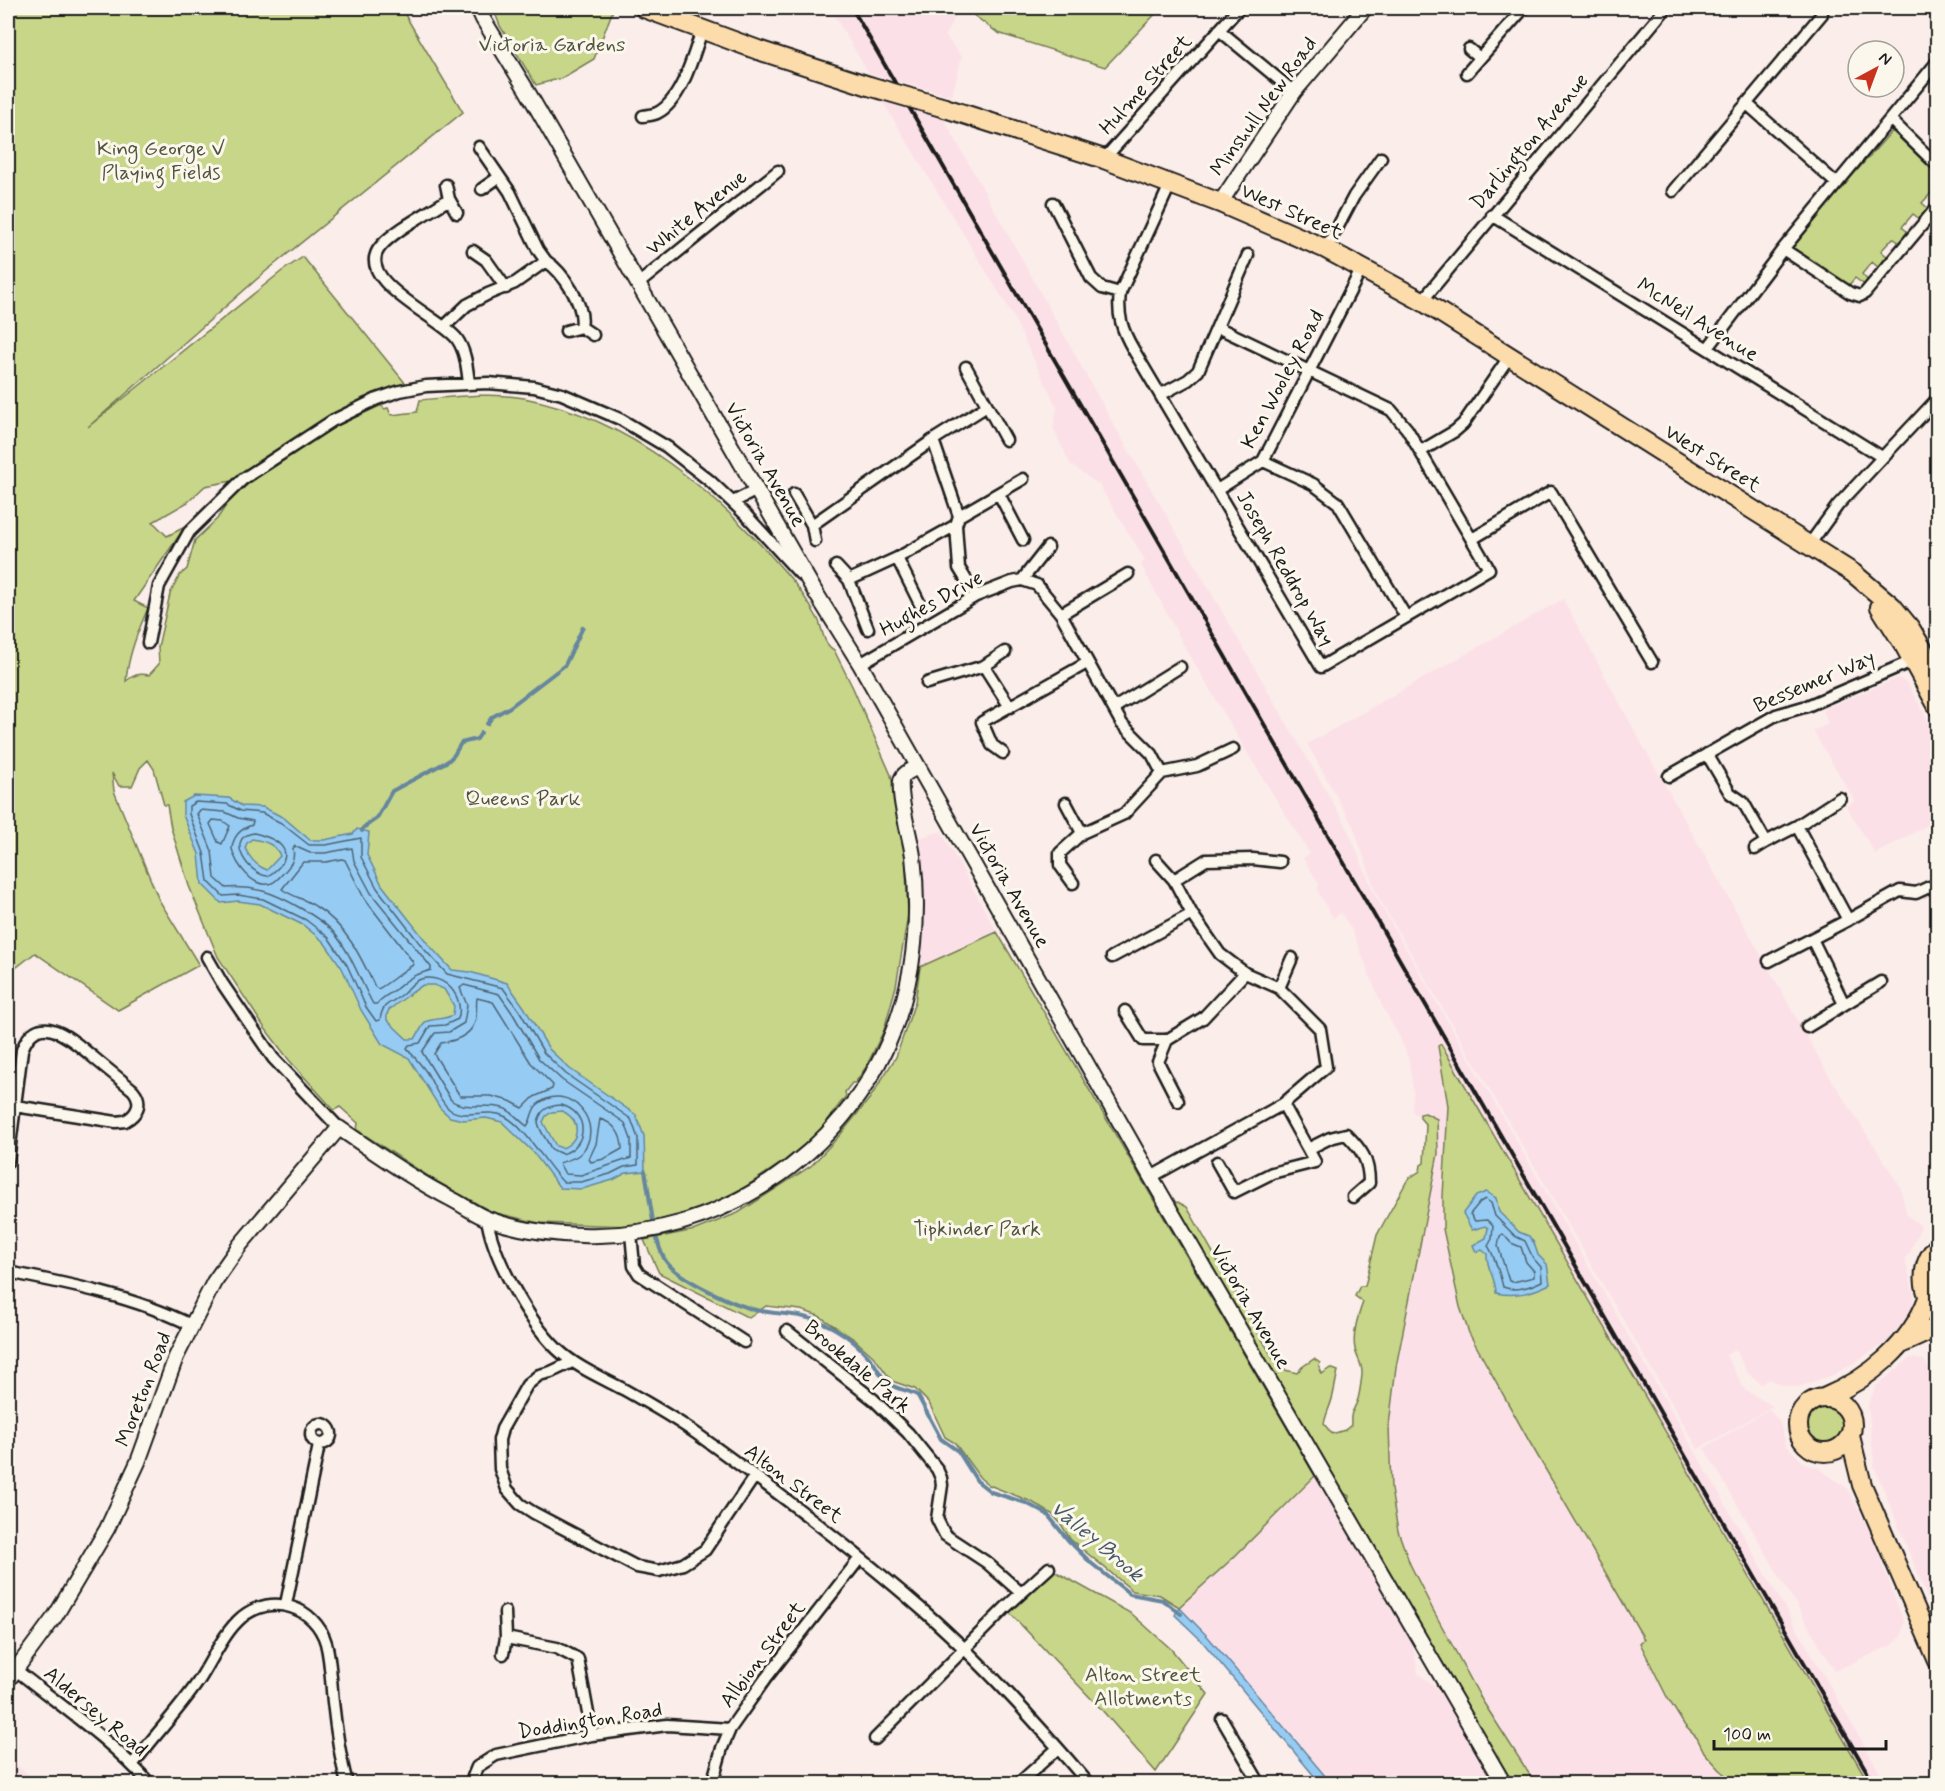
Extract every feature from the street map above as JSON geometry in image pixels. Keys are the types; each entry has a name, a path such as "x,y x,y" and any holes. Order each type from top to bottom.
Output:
{"main road":[{"name":"West Street","path":"644,8 869,86 1104,159 1220,203 1326,249 1362,268 1422,301 1853,573 1892,606 1910,628 1934,676 1938,708"},
{"path":"1862,1485 1850,1469 1827,1453 1815,1451 1807,1446 1801,1439 1797,1426 1800,1413 1811,1401 1848,1388 1864,1378 1901,1344 1923,1314 1933,1305 1925,1290 1924,1272 1928,1260 1938,1246"},
{"path":"1901,1344 1938,1327"},
{"path":"1864,1378 1855,1395 1850,1436 1862,1485 1938,1661"},
{"path":"1824,1398 1836,1400 1845,1407 1851,1417"},
{"path":"1827,1453 1839,1449 1850,1436"}],"street":[{"name":"Victoria Avenue","path":"478,8 814,590 860,664 1151,1177 1504,1784"},
{"name":"Hulme Street","path":"1104,159 1239,8"},
{"name":"Minshull New Road","path":"1220,203 1294,92 1365,8"},
{"path":"1467,73 1524,8"},
{"name":"Darlington Avenue","path":"1422,301 1666,8"},
{"path":"1673,191 1822,14"},
{"path":"643,116 660,111 676,94 686,75 702,30"},
{"path":"1220,30 1294,92"},
{"path":"1469,49 1480,58"},
{"path":"1708,348 1783,249 1938,61"},
{"path":"1746,103 1837,184"},
{"path":"1890,119 1938,166"},
{"path":"479,147 510,192 538,250 546,261 559,272 573,293 583,320 581,327"},
{"path":"1326,249 1354,196 1381,158"},
{"name":"White Avenue","path":"638,284 778,171"},
{"path":"482,189 499,177"},
{"path":"446,185 449,199 457,213"},
{"path":"1053,203 1091,278 1102,288 1120,293 1170,185"},
{"path":"449,199 388,239 377,250 376,269 400,297 445,326 455,337 466,359 469,383"},
{"path":"1783,249 1850,293 1860,296 1938,207"},
{"name":"McNeil Avenue","path":"1492,215 1882,457"},
{"path":"473,251 486,260 506,288"},
{"path":"1160,395 1194,375 1248,255"},
{"path":"445,326 467,305 524,278 546,261"},
{"name":"Ken Wooley Road","path":"1217,490 1263,461 1362,268"},
{"name":"Joseph Reddrop Way","path":"1120,293 1118,305 1121,325 1321,667 1406,617"},
{"path":"566,331 581,327 593,334"},
{"path":"1217,327 1391,410 1421,451 1490,569 1406,617 1338,503 1328,493 1313,484 1263,461"},
{"path":"1421,451 1463,424 1509,357"},
{"path":"966,367 1006,440"},
{"path":"148,643 159,586 189,532 243,479 332,421 368,402 400,391 426,386 469,383 534,387 562,394 620,418 667,447 734,502 814,590"},
{"path":"1809,545 1838,505 1938,398"},
{"path":"812,525 933,440 987,406"},
{"path":"933,440 958,520 959,568 976,596"},
{"path":"849,580 897,558 1023,479"},
{"path":"734,502 757,490"},
{"path":"1472,539 1551,492 1652,662"},
{"path":"794,494 812,525 815,541"},
{"path":"999,494 1023,540"},
{"path":"1048,547 1022,580 1037,585 1061,614 1122,723 1152,754 1162,773"},
{"path":"897,558 920,604"},
{"path":"836,566 849,580 868,629"},
{"path":"1061,614 1128,574"},
{"name":"Hughes Drive","path":"860,664 976,596 1022,580"},
{"path":"927,683 984,666 1005,652"},
{"name":"Bessemer Way","path":"1669,776 1776,715 1807,706 1924,654"},
{"path":"1004,753 993,746 982,722 1087,663"},
{"path":"984,666 1011,707"},
{"path":"1114,708 1180,667"},
{"path":"1073,883 1060,865 1059,853 1082,833 1124,814 1162,773 1197,766 1233,749"},
{"path":"1707,754 1730,794 1743,802 1766,842"},
{"path":"207,957 273,1058 339,1128 420,1183 487,1218 537,1231 598,1235 631,1233 667,1227 728,1206 754,1192 792,1166 834,1126 873,1072 900,1013 912,956 916,891 901,781 906,773 918,767"},
{"path":"1755,849 1797,826 1840,798"},
{"path":"1066,803 1082,833"},
{"path":"1797,826 1848,920"},
{"path":"1174,880 1206,860 1253,859 1280,862"},
{"path":"1151,1177 1283,1104 1326,1067 1320,1029 1279,988 1245,973 1220,954 1192,914 1174,880 1156,860"},
{"path":"1769,961 1900,891 1916,893 1929,887"},
{"path":"1113,957 1192,914"},
{"path":"1812,939 1844,1004"},
{"path":"1279,988 1292,958"},
{"path":"1125,1011 1143,1040 1167,1040 1203,1018 1245,973"},
{"path":"1807,1027 1881,982"},
{"path":"8,1161 22,1050 24,1043 34,1032 53,1029 68,1037 133,1090 139,1100 137,1109 125,1121 116,1122 15,1106"},
{"path":"1167,1040 1158,1062 1178,1101"},
{"path":"1217,1162 1234,1192 1272,1173 1316,1162 1283,1104"},
{"name":"Moreton Road","path":"12,1675 58,1613 107,1529 138,1462 176,1357 214,1282 230,1259 339,1128"},
{"path":"1308,1149 1330,1138 1346,1134 1360,1148 1369,1168 1369,1183 1353,1197"},
{"name":"Alton Street","path":"487,1218 489,1235 497,1254 523,1302 549,1341 572,1362 669,1415 754,1476 860,1558 965,1649 1089,1784"},
{"path":"631,1233 634,1266 639,1274 744,1342"},
{"path":"8,1272 62,1282 142,1305 191,1325"},
{"name":"Brookdale Park","path":"787,1331 874,1400 908,1433 937,1469 941,1478 937,1519 945,1536 986,1562 1021,1593"},
{"path":"572,1362 539,1375 527,1385 502,1429 499,1440 500,1468 507,1489 520,1504 534,1513 637,1567 659,1571 683,1564 705,1550 754,1476"},
{"path":"286,1604 319,1445"},
{"name":"Albion Street","path":"712,1784 730,1729 766,1678 860,1558"},
{"path":"875,1739 1049,1568"},
{"path":"133,1764 162,1731 239,1620 261,1607 286,1604 309,1616 326,1643 336,1728 347,1784"},
{"path":"503,1654 506,1638 505,1612"},
{"path":"506,1638 557,1648 578,1659 592,1735"},
{"name":"Aldersey Road","path":"12,1675 133,1764 150,1784"},
{"path":"1222,1719 1260,1784"},
{"name":"Doddington Road","path":"470,1784 477,1767 496,1755 592,1735 667,1725 730,1729"},
{"path":"1018,1784 1058,1748"}],"shaded area":[{"path":"830,8 961,8 945,35 962,57 952,96 869,74"},
{"path":"882,101 944,119 1114,425 1346,825 1375,895 1886,1783 1869,1783 1441,1044 1438,1046 1448,1106 1443,1229 1459,1307 1469,1333 1638,1625 1667,1697 1685,1726 1732,1783 1535,1783 1499,1728 1410,1564 1398,1531 1391,1489 1389,1425 1392,1394 1438,1154 1437,1120 1420,1118 1412,1111 1413,1092 1409,1061 1401,1040 1382,1006 1352,930 1341,913 1333,918 1317,890 1319,884 1303,858 1310,854 1182,642 1141,565 1145,560 1099,485 1070,464 1053,428 1057,408 1012,314"},
{"path":"1563,599 1827,1072 1900,1186 1907,1215 1921,1226 1910,1253 1905,1258 1914,1295 1911,1318 1886,1343 1833,1375 1791,1387 1769,1379 1761,1384 1746,1371 1736,1350 1726,1355 1745,1390 1773,1406 1698,1449 1377,895 1353,826 1307,744"},
{"path":"1898,678 1907,683 1923,710 1937,743 1937,820 1875,854 1846,806 1855,801 1813,731 1828,724 1823,709"},
{"path":"941,831 997,932 920,967 923,899 919,838"},
{"path":"1910,1358 1924,1360 1935,1379 1937,1378 1937,1621 1874,1466 1868,1404 1877,1385"},
{"path":"1769,1409 1780,1422 1786,1445 1805,1464 1817,1467 1847,1488 1871,1533 1904,1622 1901,1636 1892,1645 1835,1671 1704,1448"},
{"path":"1315,1476 1413,1645 1418,1673 1439,1690 1493,1783 1331,1783 1209,1638 1179,1607 1233,1558"},
{"path":"8,1759 40,1783 8,1783"}],"green space":[{"name":"Queens Park","path":"8,8 401,8 463,112 265,272 88,427 282,271 303,257 410,389 363,398 243,479 205,486 188,502 153,522 167,536 185,527 134,601 148,608 131,653 126,681 136,675 149,675 159,664 158,647 170,594 180,575 187,569 195,540 217,519 231,498 268,468 330,429 382,405 384,409 388,408 391,415 417,412 420,400 459,396 511,396 563,408 601,423 670,463 702,488 760,544 800,590 811,607 825,640 834,650 853,688 891,775 905,848 908,915 896,986 884,1030 866,1067 855,1083 852,1083 845,1092 846,1096 816,1135 784,1161 745,1187 706,1207 630,1226 539,1223 492,1212 434,1180 357,1130 358,1123 340,1107 334,1110 289,1060 264,1027 218,957 189,886 171,828 167,805 164,805 154,769 148,760 140,768 132,786 119,786 112,773 114,791 159,900 199,965 118,1010 35,953 8,974"},
{"name":"Victoria Gardens","path":"493,8 606,8 613,10 594,59 562,78 536,85 500,26"},
{"path":"964,8 1161,8 1105,67 998,33"},
{"path":"1892,131 1937,174 1935,184 1937,194 1933,191 1922,203 1930,210 1921,220 1913,214 1902,227 1910,234 1901,244 1893,238 1881,251 1889,258 1880,269 1872,262 1862,274 1869,282 1866,286 1855,278 1848,286 1791,250"},
{"name":"Tipkinder Park","path":"997,932 1315,1476 1233,1558 1179,1607 1160,1595 1133,1591 1070,1539 1052,1514 1032,1502 989,1485 980,1478 955,1443 945,1437 929,1403 915,1389 892,1381 875,1358 854,1339 819,1316 801,1310 766,1306 749,1318 659,1273 644,1240 695,1230 738,1213 811,1166 870,1098 896,1057 915,1002 920,967"},
{"path":"1441,1044 1869,1783 1732,1783 1704,1752 1697,1738 1685,1726 1667,1697 1640,1643 1644,1639 1469,1333 1460,1307 1443,1229 1448,1106 1438,1046"},
{"path":"1425,1113 1437,1119 1438,1154 1396,1367 1389,1425 1391,1489 1398,1531 1410,1564 1482,1700 1535,1783 1510,1783 1348,1501 1349,1496 1340,1491 1173,1203 1178,1202 1187,1207 1274,1360 1285,1370 1297,1373 1314,1359 1320,1363 1322,1374 1330,1368 1338,1371 1324,1424 1332,1434 1345,1430 1351,1425 1362,1375 1354,1337 1363,1302 1355,1296 1360,1286 1365,1286 1377,1235 1408,1179 1420,1171 1424,1163 1426,1125 1420,1118 1420,1114"},
{"path":"1825,1407 1837,1413 1843,1425 1837,1437 1825,1443 1813,1437 1807,1425 1813,1413"},
{"name":"Alton Street Allotments","path":"1049,1568 1132,1614 1171,1649 1208,1694 1156,1772 1101,1709 1005,1608"}],"water":[{"path":"194,796 229,798 242,806 263,807 284,818 310,840 324,840 353,834 357,829 369,832 367,855 382,885 429,945 452,970 470,972 507,983 549,1049 570,1069 636,1115 644,1136 645,1171 626,1173 613,1180 582,1189 560,1188 533,1152 502,1122 486,1118 463,1120 450,1117 440,1108 409,1058 382,1044 361,1010 342,968 324,942 303,925 260,904 238,901 221,903 202,884 199,854 183,815 183,802","holes":["252,839 269,844 280,856 267,870 254,862 245,848","423,985 434,985 444,989 454,1006 453,1015 425,1022 415,1039 407,1039 387,1020 387,1014 391,1008","562,1111 573,1119 575,1125 573,1140 562,1148 556,1146 543,1122 552,1112"]},
{"path":"1486,1192 1496,1198 1499,1212 1519,1232 1529,1236 1534,1243 1538,1255 1547,1264 1550,1284 1523,1293 1510,1295 1496,1293 1487,1254 1482,1250 1476,1252 1473,1245 1486,1238 1488,1228 1485,1226 1472,1230 1463,1213 1476,1196"},
{"path":"1179,1607 1209,1638 1331,1783 1320,1783 1201,1640 1175,1615"}],"waterway":[{"path":"487,724 492,717 510,707 565,665 583,627"},
{"path":"362,831 377,818 392,791 448,761 461,743 477,739 481,733"},
{"name":"Valley Brook","path":"645,1171 658,1241 665,1260 671,1267 693,1282 734,1303 756,1310 815,1320 844,1335 868,1356 889,1384 918,1396 941,1439 958,1451 977,1481 991,1492 1026,1503 1047,1514 1091,1563 1130,1594 1163,1600 1181,1614"}],"railway":[{"path":"852,8 1874,1784"}],"park label":[{"name":"King George V Playing Fields","path":"161,160"}]}
